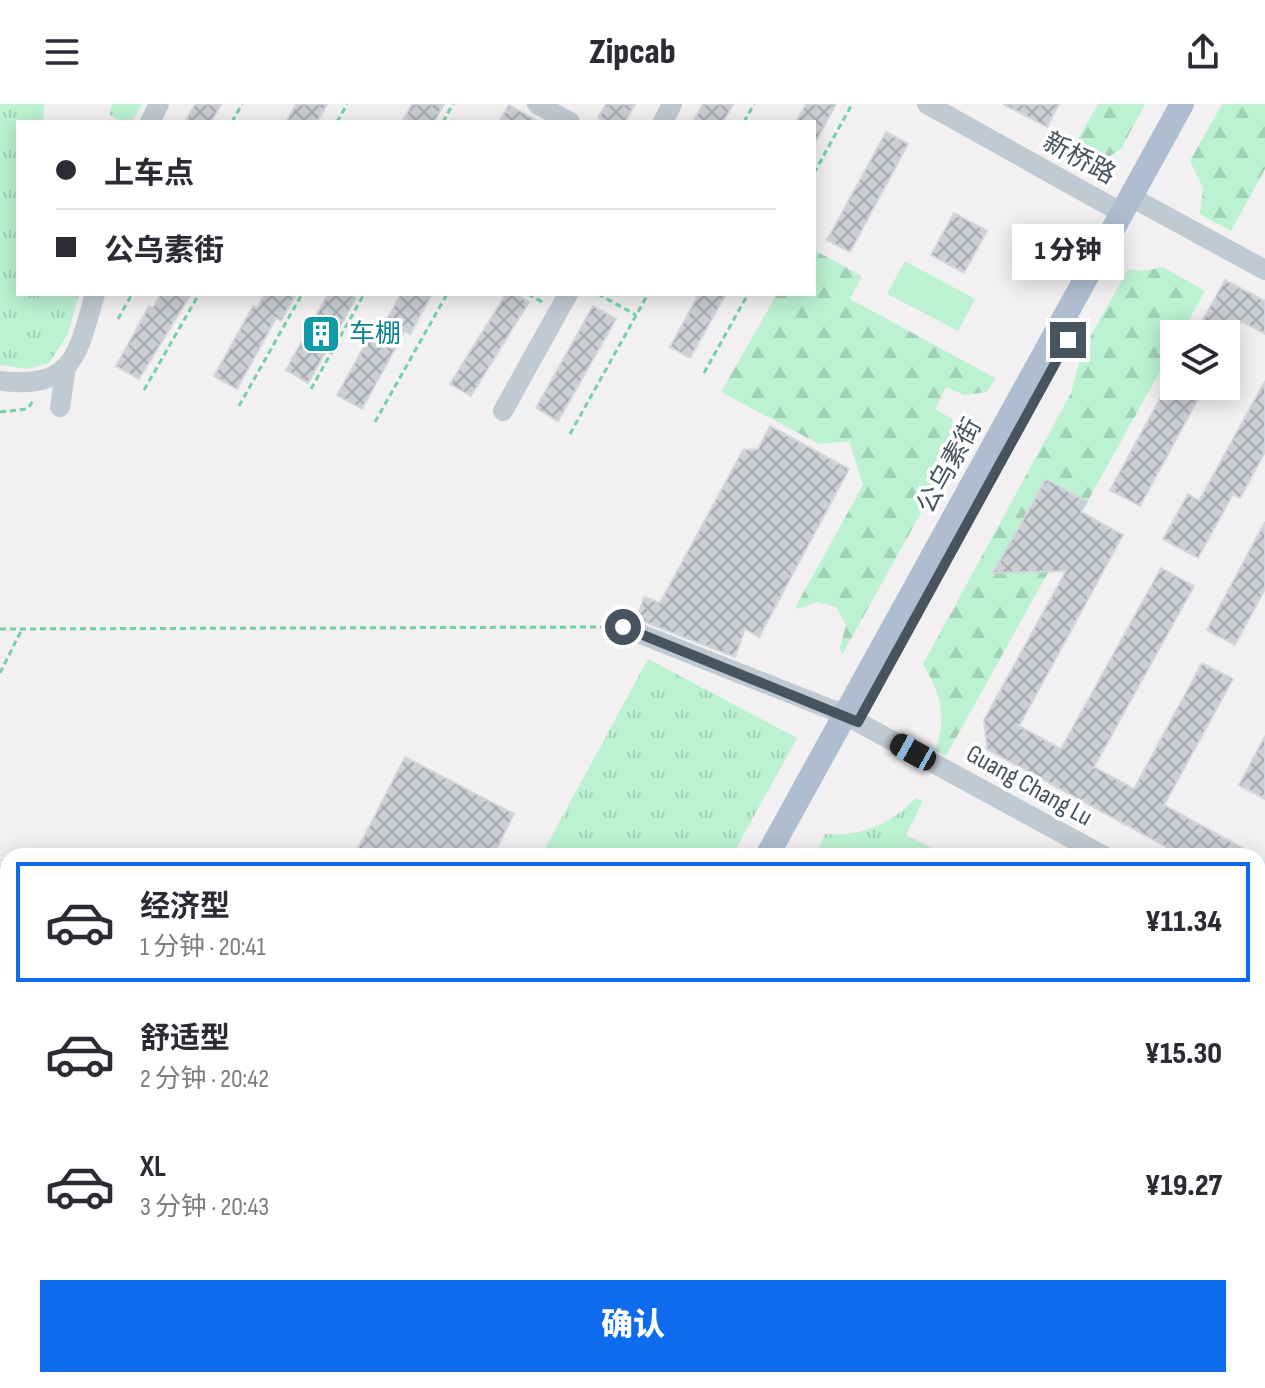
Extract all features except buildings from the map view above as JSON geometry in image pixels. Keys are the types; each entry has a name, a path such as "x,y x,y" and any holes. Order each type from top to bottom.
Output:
{"main road":[{"name":"公乌素街","path":"788,848 852,718 1132,204 1182,104"},
{"name":"公乌素街","path":"1132,204 1198,104"},
{"name":"公乌素街","path":"772,848 852,718"}],"street":[{"path":"537,104 566,120"},
{"name":"新桥路","path":"927,104 1265,270"},
{"path":"60,407 66,367 83,334 94,296"},
{"path":"503,411 567,296"},
{"path":"0,381 33,384 48,381 66,367"},
{"name":"Guang Chang Lu","path":"623,627 852,718 1089,848"}],"path":[{"path":"816,169 852,104"},
{"path":"118,319 131,296"},
{"path":"144,390 198,296"},
{"path":"239,406 301,296"},
{"path":"311,389 363,296"},
{"path":"375,422 446,296"},
{"path":"602,296 636,315"},
{"path":"570,434 647,296"},
{"path":"704,373 747,296"},
{"path":"0,412 27,409 48,381"},
{"path":"0,629 623,627"},
{"path":"0,673 22,629"}],"green space":[{"path":"0,104 44,104 43,120 16,120 16,296 78,296 68,334 49,363 28,369 0,365"},
{"path":"112,104 142,104 133,120 118,120 109,114"},
{"path":"1098,104 1145,104 1121,149 1090,169 1068,157"},
{"path":"1222,104 1265,104 1265,169 1231,231 1200,214 1203,188 1190,161"},
{"path":"816,251 862,276 850,299 995,378 987,392 964,395 946,387 935,409 952,419 954,430 962,439 842,655 840,648 846,625 836,607 817,602 797,609 796,606 863,485 849,441 819,444 721,392 776,296 816,296"},
{"path":"905,261 975,299 958,331 887,294"},
{"path":"1163,267 1205,291 1189,320 1160,320 1160,371 946,756 935,750 941,727 940,706 923,664 1071,393 1082,352 1128,269 1144,271"},
{"path":"648,659 797,738 736,848 545,848"},
{"path":"916,798 923,801 906,835 932,848 819,848 825,834 851,833 875,827"}],"place":[{"name":"车棚","path":"321,334"}],"route":[{"path":"623,627 858,722 1068,340"}]}
